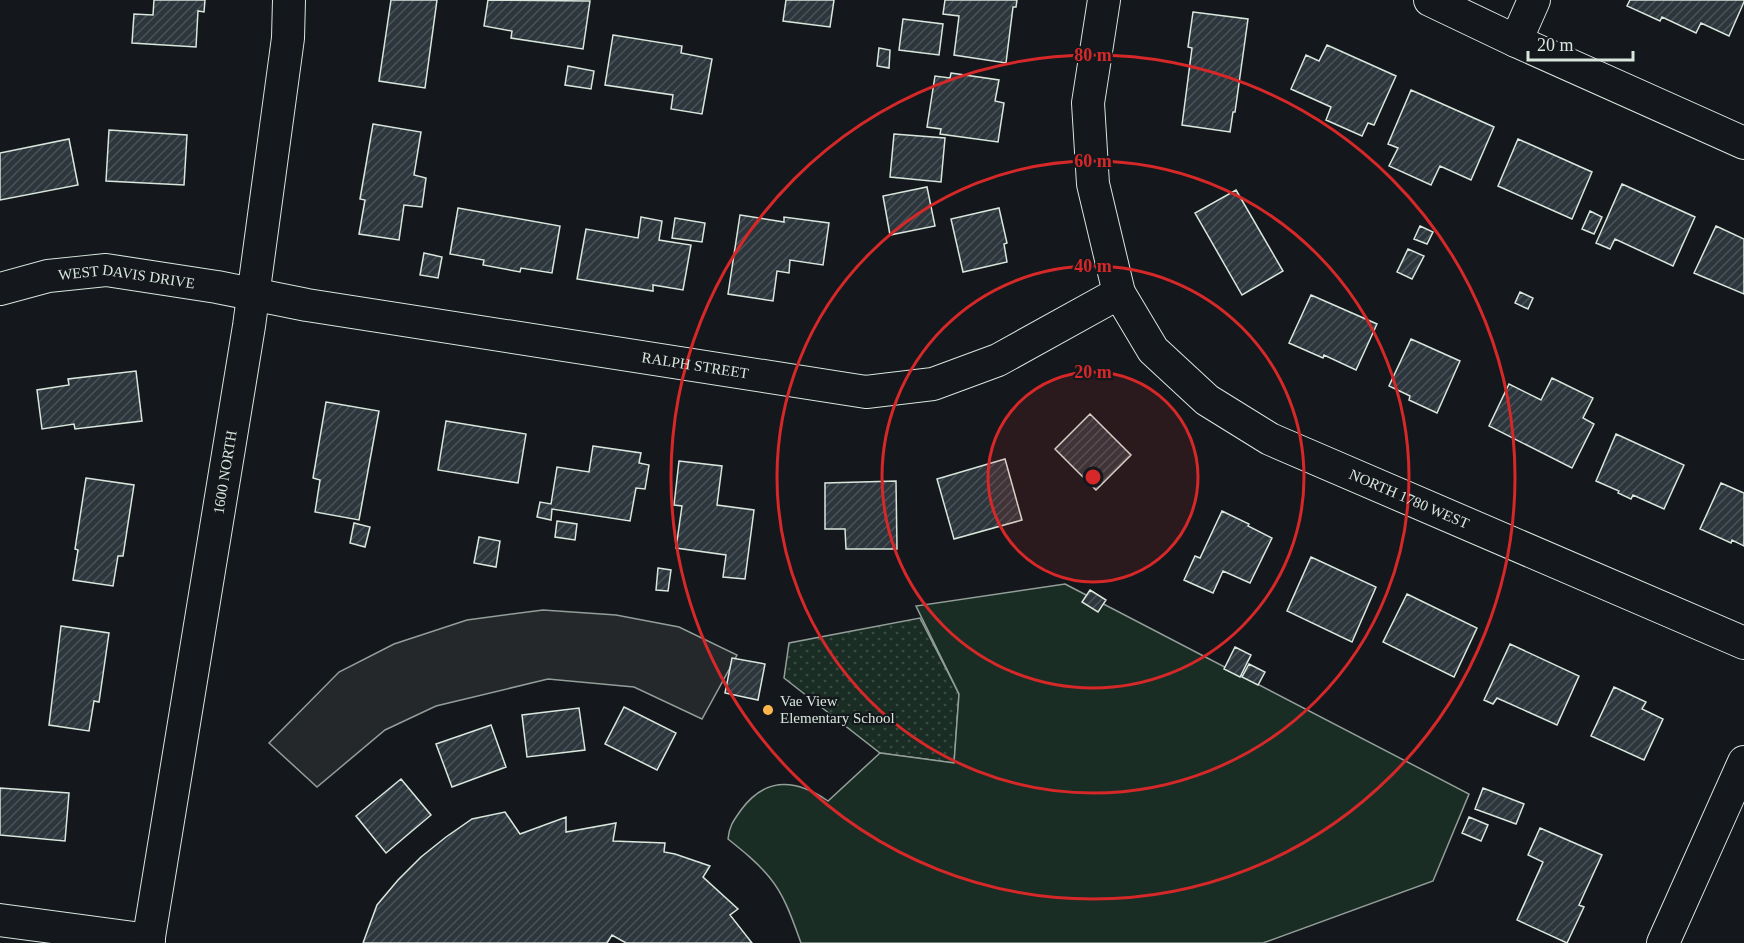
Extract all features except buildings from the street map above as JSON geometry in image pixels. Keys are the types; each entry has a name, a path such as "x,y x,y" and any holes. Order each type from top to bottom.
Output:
{"street":[{"name":"1600 NORTH","path":"148,941 254,295 288,38 289,0"},
{"name":"NORTH 1780 WEST","path":"1104,0 1088,103 1093,184 1119,293 1153,350 1207,400 1270,439 1744,644"},
{"path":"1430,0 1516,41 1744,142"},
{"path":"1516,41 1534,0"},
{"name":"WEST DAVIS DRIVE","path":"0,289 48,276 106,270 254,295"},
{"name":"RALPH STREET","path":"254,295 866,392 933,384 998,360 1119,293"},
{"path":"1663,943 1744,762"},
{"path":"0,920 148,941"}],"green space":[{"path":"1065,584 1469,794 1433,881 1263,943 801,943 788,909 775,885 755,862 728,839 734,820 741,810 761,791 782,784 804,788 828,801 880,753 954,763 959,694 916,606"},
{"path":"920,618 959,694 954,763 880,753 784,678 789,643"}],"shaded area":[{"path":"543,610 616,615 679,627 737,655 702,719 634,687 548,679 436,706 385,730 317,787 269,743 339,672 394,644 467,620"}],"place":[{"name":"Vae View Elementary School","path":"768,710"}]}
